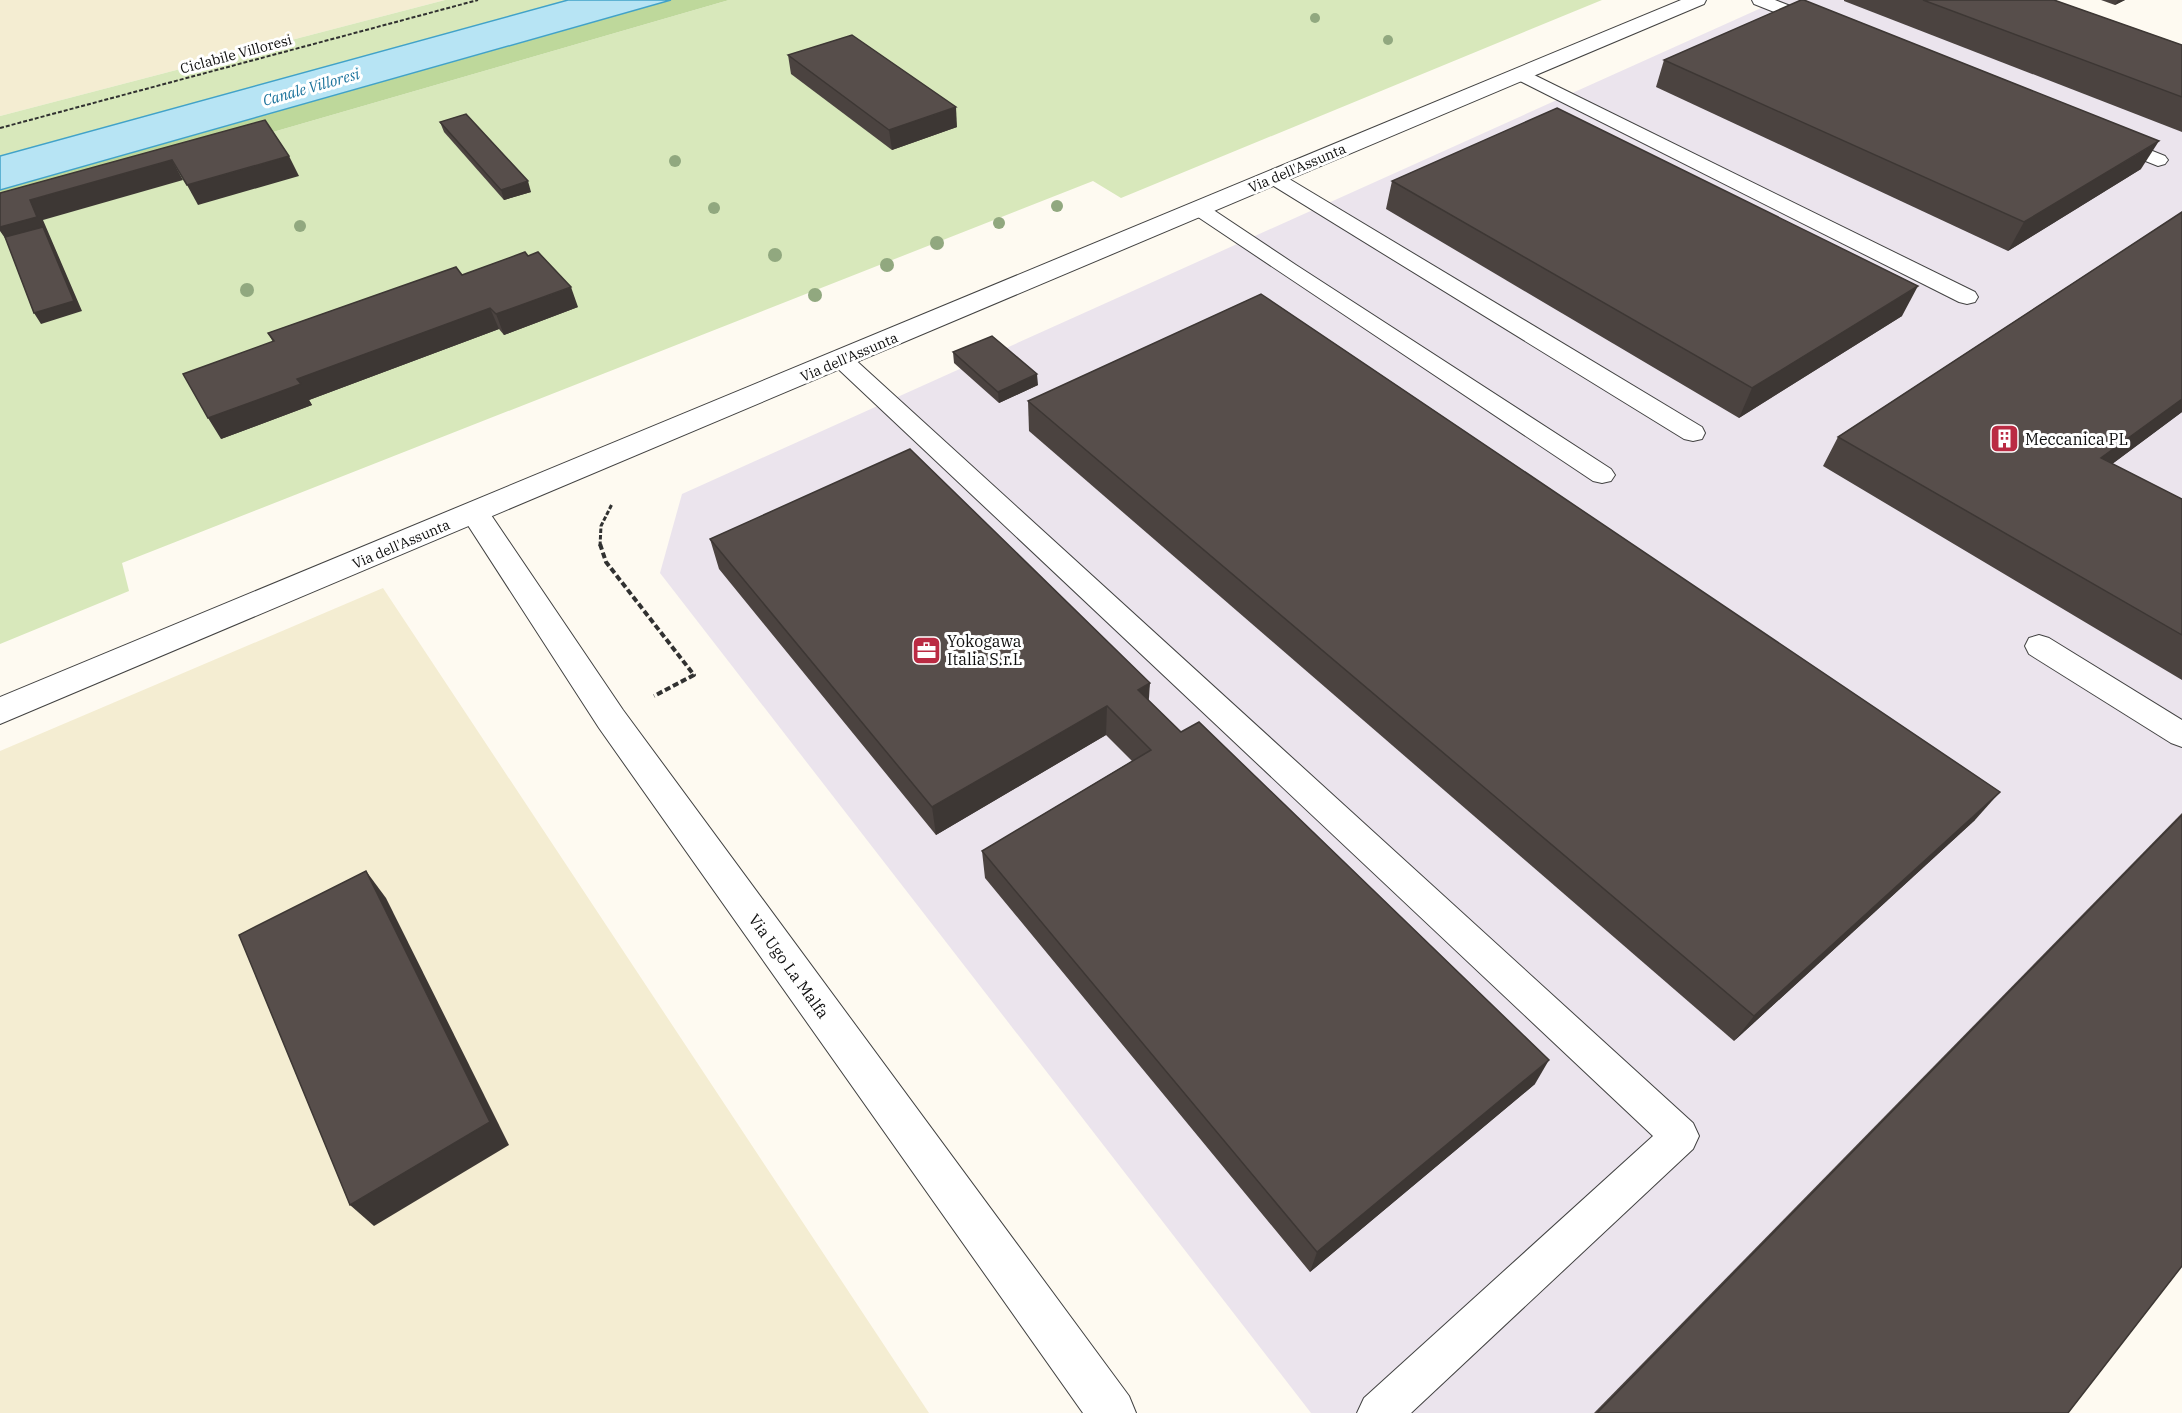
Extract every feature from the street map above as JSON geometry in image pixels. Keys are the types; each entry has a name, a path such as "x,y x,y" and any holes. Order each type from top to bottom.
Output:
{"street":[{"name":"Via dell'Assunta","path":"0,711 1697,0"},
{"name":"Via Ugo La Malfa","path":"475,513 610,719 1112,1413"}],"lane":[{"path":"1760,0 1837,31"},
{"path":"1520,74 1967,297"},
{"path":"2092,133 2158,159"},
{"path":"1274,178 1694,433"},
{"path":"1198,209 1602,475"},
{"path":"842,360 1680,1136 1379,1413"},
{"path":"2039,646 2182,735"}],"path":[{"name":"Ciclabile Villoresi","path":"0,128 478,0"},
{"path":"610,719 694,675 606,562 598,543 602,521 613,502"}],"shaded area":[{"path":"0,0 445,0 0,116"},
{"path":"1779,0 2039,0 2182,52 2182,1236 2047,1413 1311,1413 660,573 682,494"},
{"path":"383,588 929,1413 0,1413 0,751"}],"green space":[{"path":"445,0 568,0 0,156 0,116"},
{"path":"671,0 729,0 0,211 0,190"},
{"path":"729,0 1602,0 1121,198 1093,181 122,563 129,591 0,644 0,211"}],"water":[{"name":"Canale Villoresi","path":"568,0 671,0 0,190 0,156"}],"building":[{"path":"1801,0 2159,141 2024,222 1664,60"},
{"path":"1923,0 2054,0 2182,45 2182,97"},
{"path":"852,35 956,107 889,130 788,55"},
{"path":"1557,108 1918,286 1752,388 1392,181"},
{"path":"466,114 528,181 501,190 440,122"},
{"path":"265,120 289,156 187,185 172,160 30,200 37,217 0,227 0,193"},
{"name":"Meccanica PL","path":"2182,212 2182,399 2101,458 2182,499 2182,635 1838,437"},
{"path":"43,227 74,301 34,313 5,237"},
{"path":"525,252 528,256 538,252 571,287 496,314 490,308 297,379 301,384 208,418 183,374 274,341 268,333 456,267 462,275"},
{"path":"1261,294 2000,792 1754,1016 1028,401"},
{"path":"992,336 1037,374 998,392 953,352"},
{"path":"910,449 1150,683 1138,690 1181,732 1199,722 1549,1060 1317,1252 982,851 1151,750 1107,706 932,807 710,539"},
{"path":"2182,815 2182,1266 2068,1413 1597,1413"},
{"path":"366,871 490,1122 350,1205 239,935"}],"place":[{"name":"Meccanica PL","path":"2004,439"},
{"name":"Yokogawa Italia S.r.L","path":"926,650"}]}
